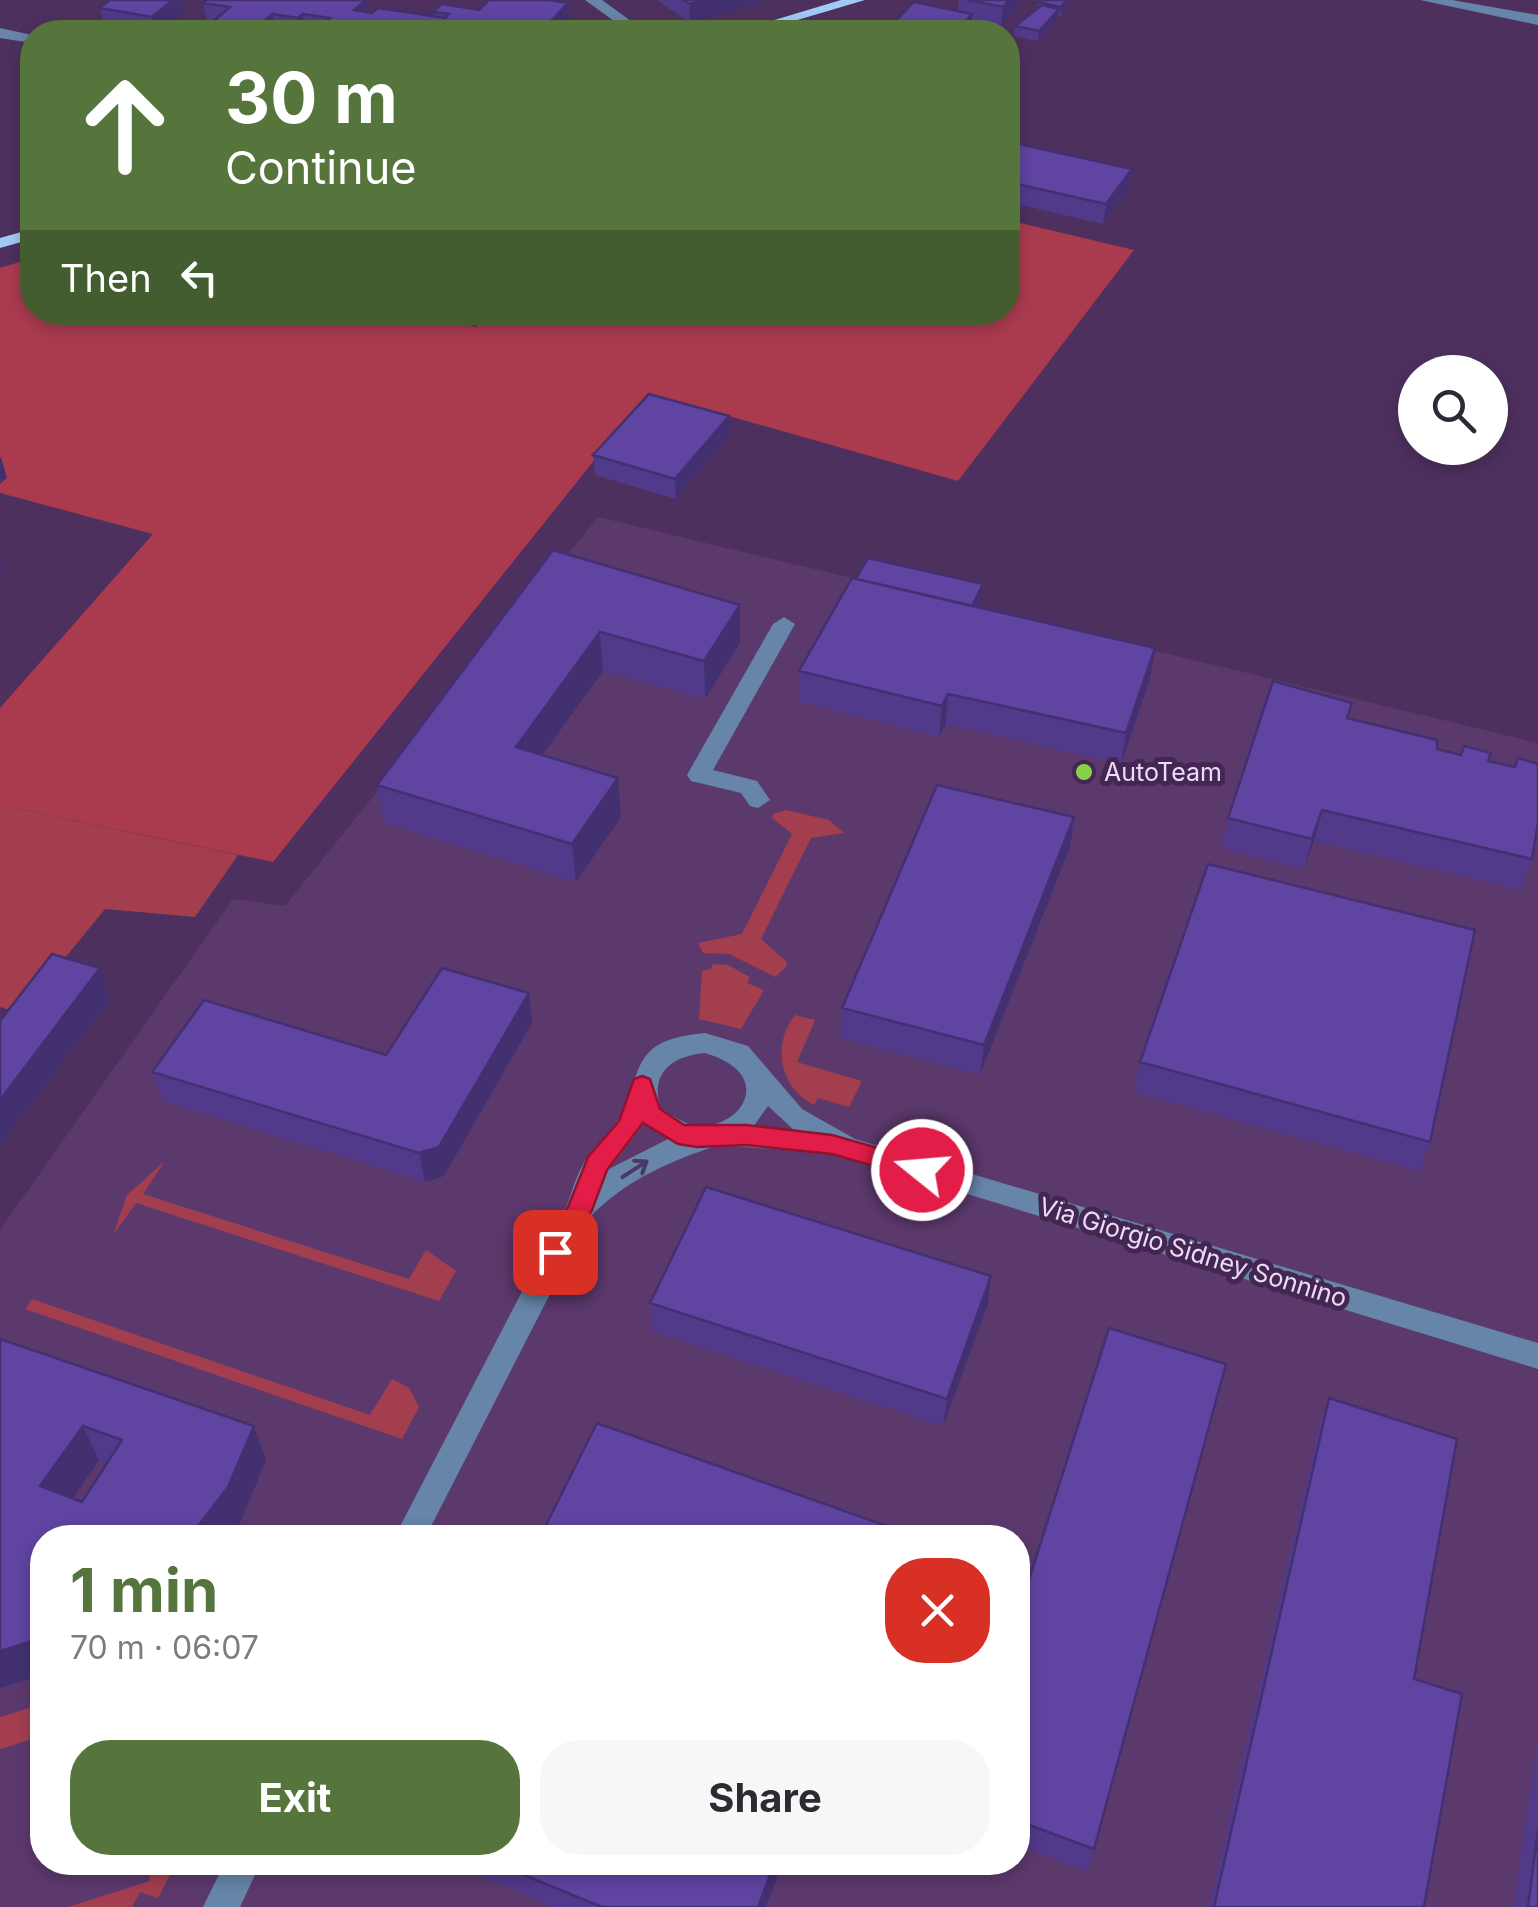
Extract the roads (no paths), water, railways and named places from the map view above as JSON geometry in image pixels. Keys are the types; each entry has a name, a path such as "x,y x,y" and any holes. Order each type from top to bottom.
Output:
{"main road":[{"path":"786,20 858,0"}],"street":[{"path":"592,0 621,20"},
{"path":"1428,0 1538,20"},
{"path":"758,800 749,787 700,774 784,624"},
{"path":"694,1043 736,1050 748,1059 762,1082 758,1107 748,1120 706,1137 678,1134 650,1114 642,1086 648,1071 662,1056 694,1043"},
{"name":"Via Giorgio Sidney Sonnino","path":"762,1082 793,1117 847,1147"},
{"name":"Via Giorgio Sidney Sonnino","path":"417,1525 579,1210 596,1164 630,1125 642,1086"},
{"name":"Via Giorgio Sidney Sonnino","path":"579,1210 598,1192 646,1162 706,1137 746,1135 847,1147 1538,1356"},
{"path":"221,1907 237,1875"}],"place":[{"name":"AutoTeam","path":"1084,772"}]}
